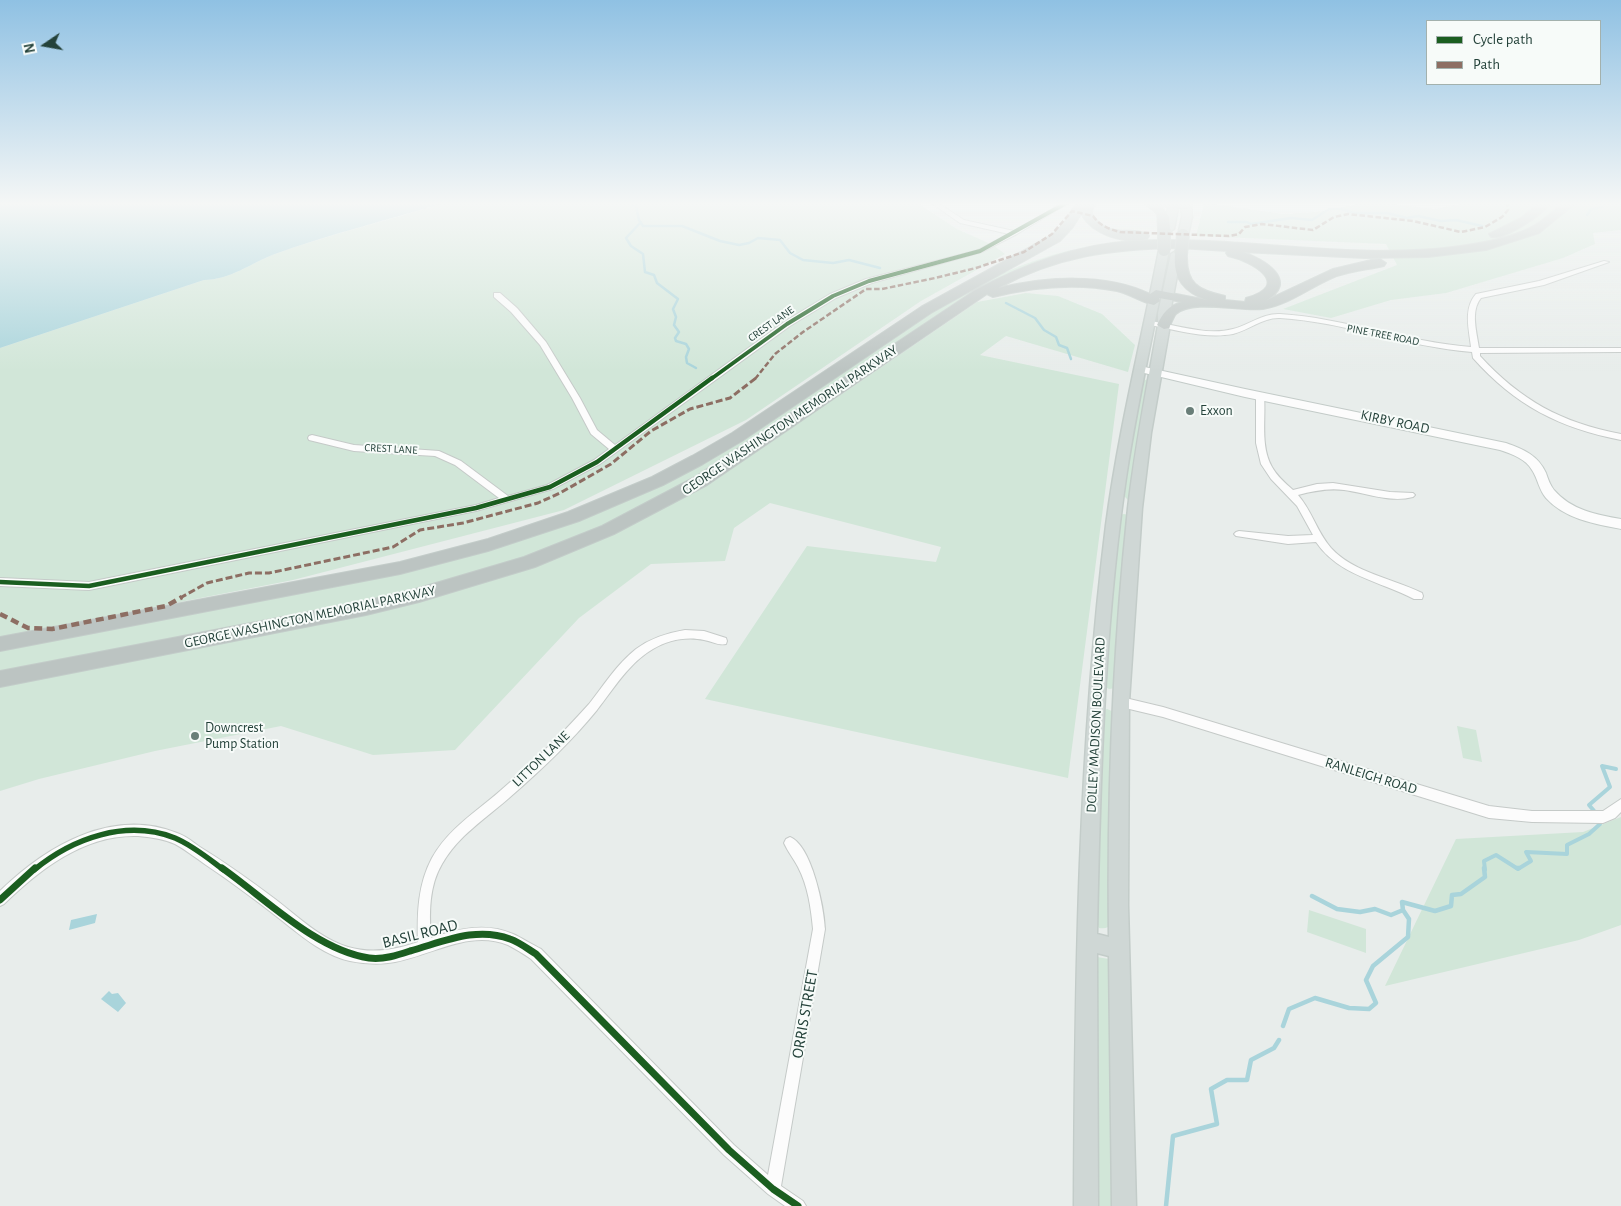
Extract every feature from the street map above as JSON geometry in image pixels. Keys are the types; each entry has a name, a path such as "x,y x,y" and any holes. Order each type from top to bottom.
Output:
{"highway":[{"path":"996,272 1018,259"},
{"name":"GEORGE WASHINGTON MEMORIAL PARKWAY","path":"0,644 400,568 464,552 557,523 628,494 707,455 737,437 926,310 996,272 1029,259"},
{"name":"GEORGE WASHINGTON MEMORIAL PARKWAY","path":"0,679 366,608 436,590 529,562 608,530 701,481 954,310 1007,278 1054,259"},
{"path":"1174,259 1180,269 1182,278 1193,289 1208,296 1232,301 1264,297 1273,288 1274,280 1270,273 1261,264 1251,259"},
{"path":"1164,325 1171,312 1180,307 1194,304 1246,307 1268,304 1287,298 1324,277 1348,268 1414,259"},
{"path":"954,310 985,295 1050,284 1095,285 1217,305"}],"main road":[{"name":"DOLLEY MADISON BOULEVARD","path":"1124,1206 1118,949 1118,786 1121,702 1127,603 1148,370 1150,323 1159,297 1166,259"},
{"name":"DOLLEY MADISON BOULEVARD","path":"1086,1206 1087,941 1096,697 1116,504 1129,422 1164,325 1159,297"},
{"name":"KIRBY ROAD","path":"1148,370 1260,396 1428,429 1509,448 1534,463 1546,489 1564,506 1589,516 1621,524"},
{"path":"1116,504 1135,508"},
{"path":"1096,697 1121,702"},
{"path":"1087,941 1118,949"}],"street":[{"name":"CREST LANE","path":"312,438 354,448 436,453 458,463 507,500 562,481 597,462 787,324 833,296 869,281 949,259"},
{"path":"1606,262 1552,280 1479,296 1475,299 1472,308 1476,356 1498,381 1535,408 1579,428 1621,437"},
{"path":"497,295 514,310 544,344 594,432 614,449"},
{"name":"PINE TREE ROAD","path":"1150,323 1211,332 1229,332 1267,318 1278,316 1476,350 1515,351 1588,348 1621,350"},
{"path":"1260,396 1262,455 1270,472 1291,494 1308,518 1325,548 1346,565 1367,575 1404,588 1418,596"},
{"path":"1291,494 1309,488 1334,486 1391,497 1410,495"},
{"path":"0,582 89,586 268,548 476,508 507,500"},
{"path":"1239,534 1288,540 1318,538"},
{"name":"LITTON LANE","path":"425,946 423,916 426,888 438,859 457,834 538,763 592,707 629,662 640,652 666,639 680,635 704,634 722,641"},
{"name":"RANLEIGH ROAD","path":"1121,702 1163,712 1489,812 1548,817 1603,817 1611,814 1621,804"},
{"name":"BASIL ROAD","path":"0,900 30,871 67,848 107,834 146,831 177,839 224,870 294,923 348,954 367,958 384,957 475,933 492,934 508,938 523,944 536,954 729,1150 773,1189 798,1206"},
{"name":"ORRIS STREET","path":"773,1189 819,930 818,912 812,883 805,866 790,843"}],"green space":[{"path":"263,259 996,259 921,301 746,420 564,510 293,580 0,637 0,348 204,280 223,277"},
{"path":"1038,259 1051,259 1027,267 702,478 634,514 518,561 435,588 0,675 0,649 386,575 657,485 951,298 1010,270"},
{"path":"1394,259 1559,259 1446,293 1391,300 1331,318 1283,309 1397,265"},
{"path":"1026,293 1058,296 1102,314 1135,345 1128,372 1006,336 980,355 1119,384 1068,778 705,699 807,546 936,562 941,547 770,503 734,528 725,561 651,564 579,618 455,750 373,755 281,726 155,751 39,779 0,791 0,684 472,586 682,497 845,392 977,302"},
{"path":"1148,379 1130,500 1128,500 1124,496 1141,386 1143,381"},
{"path":"1120,515 1128,515 1116,688 1109,689 1103,686"},
{"path":"1107,709 1114,712 1113,923 1108,927 1099,928 1095,922 1103,711"},
{"path":"1457,726 1476,730 1482,762 1463,758"},
{"path":"1621,817 1621,925 1579,940 1385,986 1456,839 1583,832"},
{"path":"1309,910 1366,929 1366,953 1307,932"},
{"path":"1097,957 1109,959 1113,964 1118,1206 1095,1206 1095,964"}],"water":[{"path":"0,259 263,259 223,277 204,280 0,348"},
{"path":"97,914 95,923 69,930 71,920"},
{"path":"109,991 112,994 118,993 126,1003 118,1012 101,999"}],"waterway":[{"path":"644,259 645,272 654,275 657,283 678,299 673,309 676,317 674,325 679,332 675,338 676,341 686,344 689,349 686,357 687,363 696,368"},
{"path":"802,259 833,263 849,260 880,268"},
{"path":"1006,303 1035,318 1044,330 1056,337 1059,345 1067,348 1071,359"},
{"path":"1595,812 1589,805 1610,787 1602,766 1616,769"},
{"path":"1485,870 1484,861 1496,855 1518,869 1531,861 1526,852 1567,854 1567,845 1589,834 1600,824"},
{"path":"1403,910 1402,902 1435,911 1451,906 1452,895 1461,894 1485,877 1484,868"},
{"path":"1312,896 1337,909 1360,912 1375,909 1391,915 1403,910"},
{"path":"1283,1026 1289,1009 1315,998 1349,1008 1369,1009 1376,1003 1366,980 1373,966 1408,937 1409,919 1403,910"},
{"path":"1166,1206 1173,1136 1217,1124 1211,1089 1227,1080 1247,1080 1251,1060 1274,1048 1279,1040"}],"marked path":[{"path":"0,614 28,628 52,629 166,606 207,583 249,573 269,573 393,547 420,530 463,523 538,503 560,493 611,464 651,431 690,409 730,398 754,381 775,354 803,332 866,289 882,289 935,278 1002,259"}],"cycle path":[{"path":"0,582 89,586 476,508 550,487 597,462 787,324 833,296 869,281 949,259"},
{"path":"0,900 36,868 57,853 80,842 103,834 127,830 151,831 182,841 318,939 348,954 372,958 395,956 462,935 485,934 510,939 536,954 729,1150 773,1189 798,1206"}],"place":[{"name":"Exxon","path":"1190,411"},
{"name":"Downcrest Pump Station","path":"195,736"}]}
